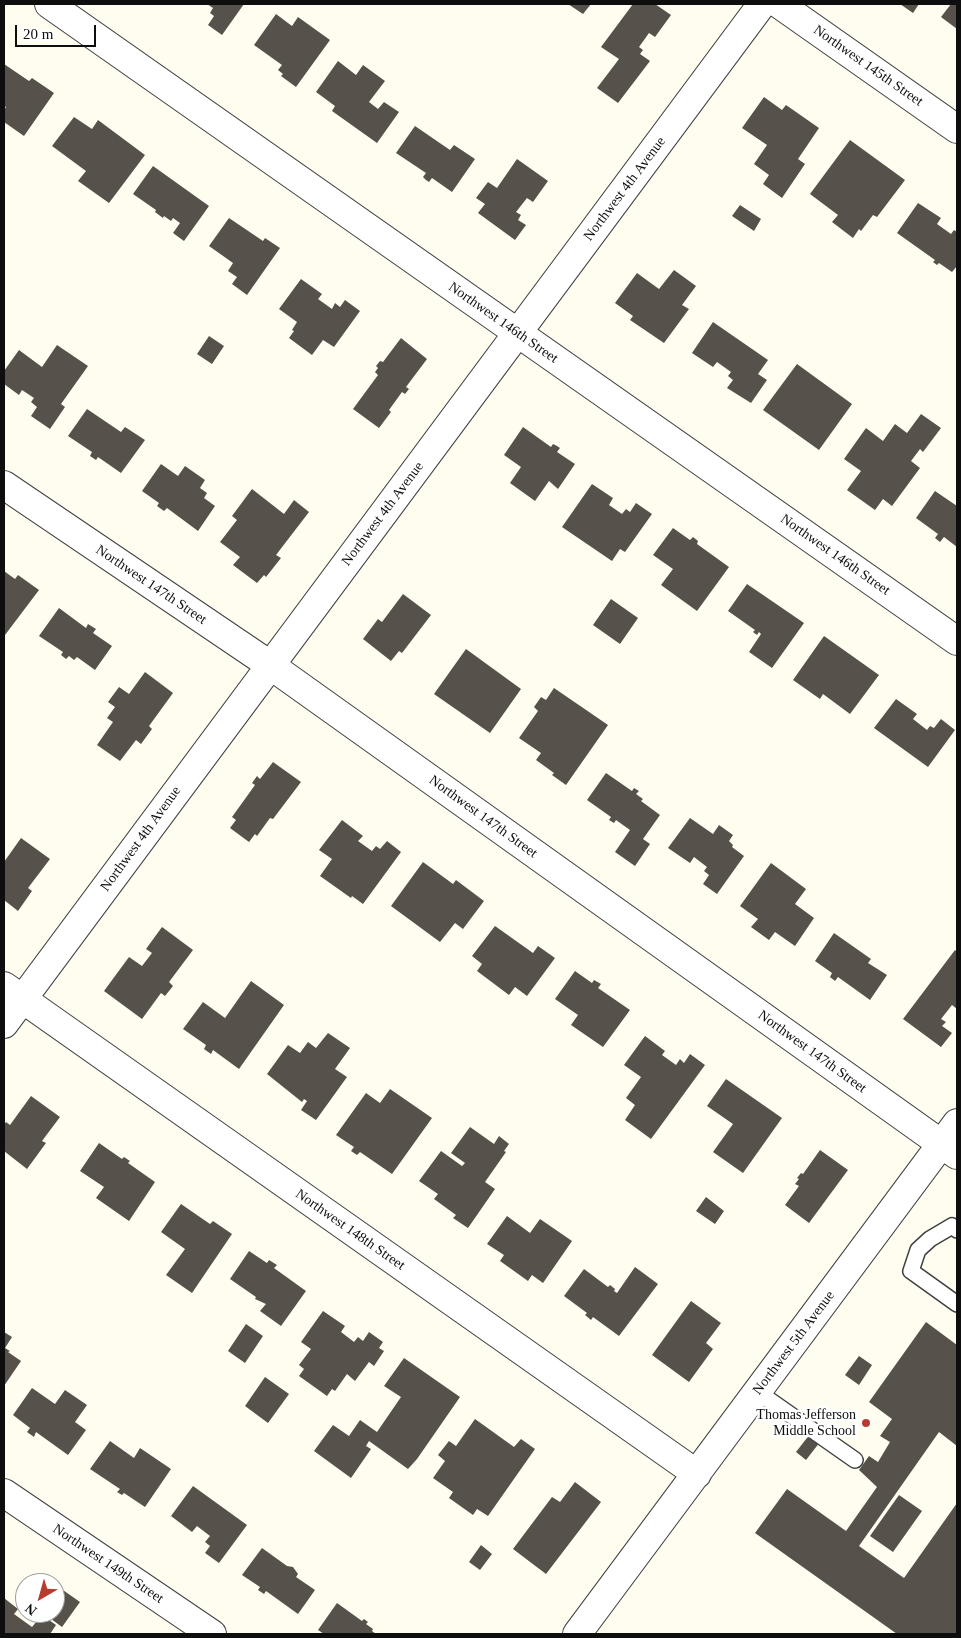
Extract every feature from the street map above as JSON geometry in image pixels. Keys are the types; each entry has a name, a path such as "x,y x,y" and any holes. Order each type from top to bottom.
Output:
{"street":[{"name":"Northwest 146th Street","path":"49,4 957,641"},
{"name":"Northwest 4th Avenue","path":"4,1024 13,992 270,665 762,4"},
{"name":"Northwest 145th Street","path":"779,4 957,129"},
{"name":"Northwest 147th Street","path":"4,485 270,665 952,1141"},
{"name":"Northwest 148th Street","path":"13,992 697,1474"},
{"name":"Northwest 5th Avenue","path":"577,1634 758,1392 952,1141"},
{"name":"Northwest 149th Street","path":"4,1493 212,1634"}],"lane":[{"path":"957,1230 952,1226 930,1239 918,1250 911,1271 957,1304"},
{"path":"758,1392 855,1460"}],"building":[{"path":"207,4 244,4 222,35 208,25 214,16 210,13 213,8"},
{"path":"568,4 591,4 583,14"},
{"path":"633,4 655,4 671,15 655,37 649,33 639,47 643,50 640,54 650,61 618,103 597,88 619,59 601,47"},
{"path":"900,4 919,4 913,13"},
{"path":"951,4 957,4 957,29 941,17"},
{"path":"276,14 292,26 298,17 330,40 296,87 281,76 283,74 278,70 282,65 254,45"},
{"path":"338,61 356,75 363,65 385,81 369,102 378,109 384,102 399,112 377,143 332,111 335,106 316,92"},
{"path":"4,64 29,81 32,78 54,93 24,136 4,122 4,110 6,107 4,106"},
{"path":"764,97 782,110 786,105 819,128 798,159 805,164 782,198 763,184 769,175 754,164 767,145 742,128"},
{"path":"74,117 92,129 98,120 145,155 109,203 78,181 86,171 52,146"},
{"path":"415,126 450,150 454,145 475,159 452,192 432,178 429,182 426,180 423,177 426,173 396,153"},
{"path":"850,140 905,180 877,217 873,215 853,238 832,222 838,215 810,194"},
{"path":"517,159 548,181 533,202 527,198 516,212 521,215 518,220 526,225 515,240 478,213 485,204 476,198 488,182 497,188"},
{"path":"153,166 209,206 184,241 173,233 180,223 173,218 171,221 164,216 163,218 155,212 156,210 133,194"},
{"path":"918,203 941,218 937,224 951,234 954,230 957,232 957,266 952,272 939,263 937,265 933,262 935,260 897,233"},
{"path":"740,205 761,219 754,231 732,216"},
{"path":"229,218 263,241 265,238 280,248 247,295 232,284 237,277 228,271 233,263 209,246"},
{"path":"674,270 696,286 682,305 689,309 664,343 630,320 633,316 615,303 637,273 659,289"},
{"path":"301,279 322,294 318,299 332,309 335,303 340,307 345,300 360,311 334,347 323,340 312,355 289,338 297,322 279,309"},
{"path":"713,322 768,360 758,374 767,380 751,403 727,388 733,380 728,376 731,372 717,362 713,367 692,353"},
{"path":"209,336 224,346 212,364 197,354"},
{"path":"401,338 427,359 406,387 409,389 405,394 402,392 379,428 353,409 378,375 375,372 378,368 376,366 380,361 383,362"},
{"path":"57,345 88,366 61,404 65,407 50,429 31,416 37,407 31,402 34,398 22,390 19,395 4,384 4,371 19,350 42,367"},
{"path":"797,364 852,404 819,450 763,410"},
{"path":"87,409 121,432 125,427 145,440 121,473 98,457 96,460 90,456 92,452 68,436"},
{"path":"921,414 941,428 923,452 920,449 911,461 920,468 892,506 883,499 875,510 847,490 861,471 844,459 866,428 883,441 895,424 907,433"},
{"path":"523,427 551,447 553,444 560,448 557,452 575,464 558,489 549,481 535,501 510,483 521,467 504,455"},
{"path":"161,464 178,476 185,466 205,480 200,488 207,493 204,498 215,506 198,531 167,508 164,511 157,506 159,503 142,491"},
{"path":"592,484 613,498 609,505 622,514 626,509 630,512 636,503 652,514 625,552 620,549 612,561 562,527"},
{"path":"252,489 284,514 294,500 309,512 276,555 281,558 266,577 264,575 257,583 233,565 240,557 220,542 237,520 232,516"},
{"path":"935,491 957,506 957,547 944,537 940,542 935,538 938,534 916,518"},
{"path":"673,528 690,540 693,537 698,541 697,544 729,567 697,611 661,585 673,569 653,555"},
{"path":"4,571 15,579 18,575 39,590 5,635 4,634"},
{"path":"747,584 804,623 772,668 749,652 761,634 759,632 757,635 753,632 755,630 728,611"},
{"path":"403,594 431,615 402,653 399,651 391,661 363,639 378,619 382,622"},
{"path":"611,599 638,618 620,644 593,625"},
{"path":"59,608 86,628 88,624 96,629 93,633 112,646 95,670 77,657 74,660 69,656 66,659 61,655 63,652 39,636"},
{"path":"824,636 879,675 850,714 823,694 820,699 793,680"},
{"path":"466,649 521,689 490,733 434,694"},
{"path":"145,672 173,693 149,726 152,729 141,744 136,740 120,761 97,745 113,722 107,718 115,707 108,702 119,687 129,694"},
{"path":"554,688 608,725 566,785 552,775 554,773 536,760 541,753 519,738 538,711 534,707 541,697 546,700"},
{"path":"896,699 917,714 913,719 927,730 930,726 934,728 941,719 955,730 928,767 874,728"},
{"path":"273,762 301,782 273,819 270,818 257,836 255,834 249,842 230,828 236,820 232,817 255,785 252,783 257,776 260,779"},
{"path":"606,773 632,791 634,788 639,791 636,794 643,799 641,801 660,815 643,839 650,844 635,866 615,852 630,830 616,820 614,823 609,820 611,817 587,800"},
{"path":"690,818 713,834 719,825 733,835 729,841 733,845 732,847 744,856 717,894 703,884 709,875 704,871 707,867 694,857 690,863 668,848"},
{"path":"342,820 363,836 358,841 372,851 376,846 380,849 387,841 401,852 363,904 352,896 351,898 320,876 332,859 319,850"},
{"path":"21,838 50,859 28,888 32,891 18,911 4,900 4,862"},
{"path":"423,862 453,884 456,880 484,901 463,929 455,923 440,942 391,906"},
{"path":"771,863 806,889 795,904 814,918 795,946 775,932 769,940 751,927 758,919 740,906"},
{"path":"495,926 533,953 538,946 555,958 527,996 515,987 509,995 477,971 482,964 472,956"},
{"path":"162,927 193,950 169,982 173,986 165,996 161,993 142,1019 104,991 129,957 142,966 152,953 146,949"},
{"path":"834,933 871,959 868,963 887,975 870,1000 838,977 835,981 830,977 832,973 815,961"},
{"path":"955,950 957,952 957,1009 952,1005 941,1019 946,1022 942,1026 952,1033 941,1047 903,1019"},
{"path":"575,971 592,983 594,980 601,984 598,988 630,1010 603,1047 571,1025 578,1015 555,999"},
{"path":"251,981 284,1005 239,1069 213,1050 211,1054 204,1049 206,1045 183,1029 203,1002 225,1018"},
{"path":"328,1033 350,1048 335,1069 347,1077 316,1120 301,1110 307,1101 304,1099 302,1102 267,1074 288,1045 300,1053 308,1042 316,1048"},
{"path":"645,1036 665,1051 662,1055 676,1065 680,1059 684,1063 690,1054 705,1065 651,1139 625,1120 635,1105 626,1098 641,1077 624,1065"},
{"path":"726,1079 782,1118 743,1173 713,1152 733,1124 707,1106"},
{"path":"390,1089 432,1118 392,1174 360,1152 357,1155 351,1151 354,1147 336,1135 366,1093 380,1103"},
{"path":"31,1096 60,1117 42,1141 46,1143 27,1169 4,1151 4,1125 6,1122 10,1125"},
{"path":"470,1127 494,1144 499,1136 509,1144 504,1151 506,1152 485,1182 495,1189 468,1228 453,1218 456,1215 434,1199 438,1194 419,1181 441,1151 462,1166 465,1163 451,1153"},
{"path":"99,1143 122,1159 124,1157 130,1161 128,1163 155,1182 129,1221 96,1198 104,1187 80,1171"},
{"path":"820,1150 848,1170 809,1223 785,1205 799,1186 795,1184 799,1179 797,1178 801,1173 803,1174"},
{"path":"706,1197 724,1211 715,1224 696,1211"},
{"path":"181,1204 210,1224 213,1221 232,1234 192,1293 166,1275 185,1249 161,1232"},
{"path":"507,1216 530,1233 540,1219 572,1241 543,1283 532,1275 528,1281 500,1261 504,1255 487,1244"},
{"path":"249,1251 267,1263 269,1260 277,1265 274,1268 306,1291 281,1326 260,1311 266,1304 255,1299 256,1297 230,1279"},
{"path":"635,1267 658,1284 619,1336 593,1317 591,1320 585,1315 587,1313 564,1296 584,1269 608,1287 610,1285 617,1293"},
{"path":"691,1301 721,1323 706,1343 713,1349 689,1382 652,1355"},
{"path":"323,1311 345,1326 341,1332 354,1342 358,1337 363,1341 369,1332 383,1342 379,1348 384,1351 374,1366 369,1362 355,1381 347,1374 335,1391 332,1389 327,1396 299,1376 304,1369 299,1365 311,1349 301,1342"},
{"path":"926,1322 957,1345 957,1446 939,1432 859,1546 904,1578 957,1503 957,1634 897,1634 755,1533 787,1489 846,1531 877,1487 859,1470 869,1456 878,1462 890,1442 880,1436 892,1419 869,1402"},
{"path":"246,1324 263,1336 245,1363 228,1351"},
{"path":"4,1332 12,1337 5,1348 21,1361 4,1386"},
{"path":"859,1356 872,1365 859,1385 845,1375"},
{"path":"404,1358 460,1397 408,1469 369,1441 366,1446 371,1449 351,1478 314,1451 333,1425 349,1436 360,1420 377,1432 401,1397 384,1386"},
{"path":"265,1377 289,1394 268,1423 245,1406"},
{"path":"32,1388 55,1404 65,1390 87,1405 75,1422 86,1430 68,1455 36,1432 34,1437 27,1432 30,1428 13,1415"},
{"path":"475,1419 514,1447 521,1439 535,1449 488,1516 477,1509 473,1515 449,1498 453,1492 433,1478 445,1461 438,1455 449,1441 456,1446"},
{"path":"810,1434 820,1442 806,1460 796,1452"},
{"path":"110,1441 134,1458 140,1448 171,1469 145,1507 124,1493 122,1495 117,1492 120,1489 90,1469"},
{"path":"575,1482 601,1502 546,1574 513,1549 552,1497 560,1502"},
{"path":"193,1486 247,1525 219,1563 205,1553 210,1546 205,1542 210,1536 197,1526 192,1532 171,1516"},
{"path":"899,1495 922,1511 893,1552 870,1536"},
{"path":"481,1545 492,1554 480,1570 469,1562"},
{"path":"262,1548 287,1566 293,1567 298,1574 296,1577 315,1590 298,1614 266,1591 264,1594 258,1590 260,1587 242,1575"},
{"path":"65,1592 80,1602 65,1623"},
{"path":"4,1598 15,1607 15,1623 26,1623 32,1627 35,1623 53,1623 56,1625 50,1634 4,1634"},
{"path":"337,1603 362,1621 364,1619 368,1622 366,1624 376,1634 324,1634 318,1630"},
{"path":"57,1623 65,1623 62,1627"}],"place":[{"name":"Thomas Jefferson Middle School","path":"866,1423"}]}
